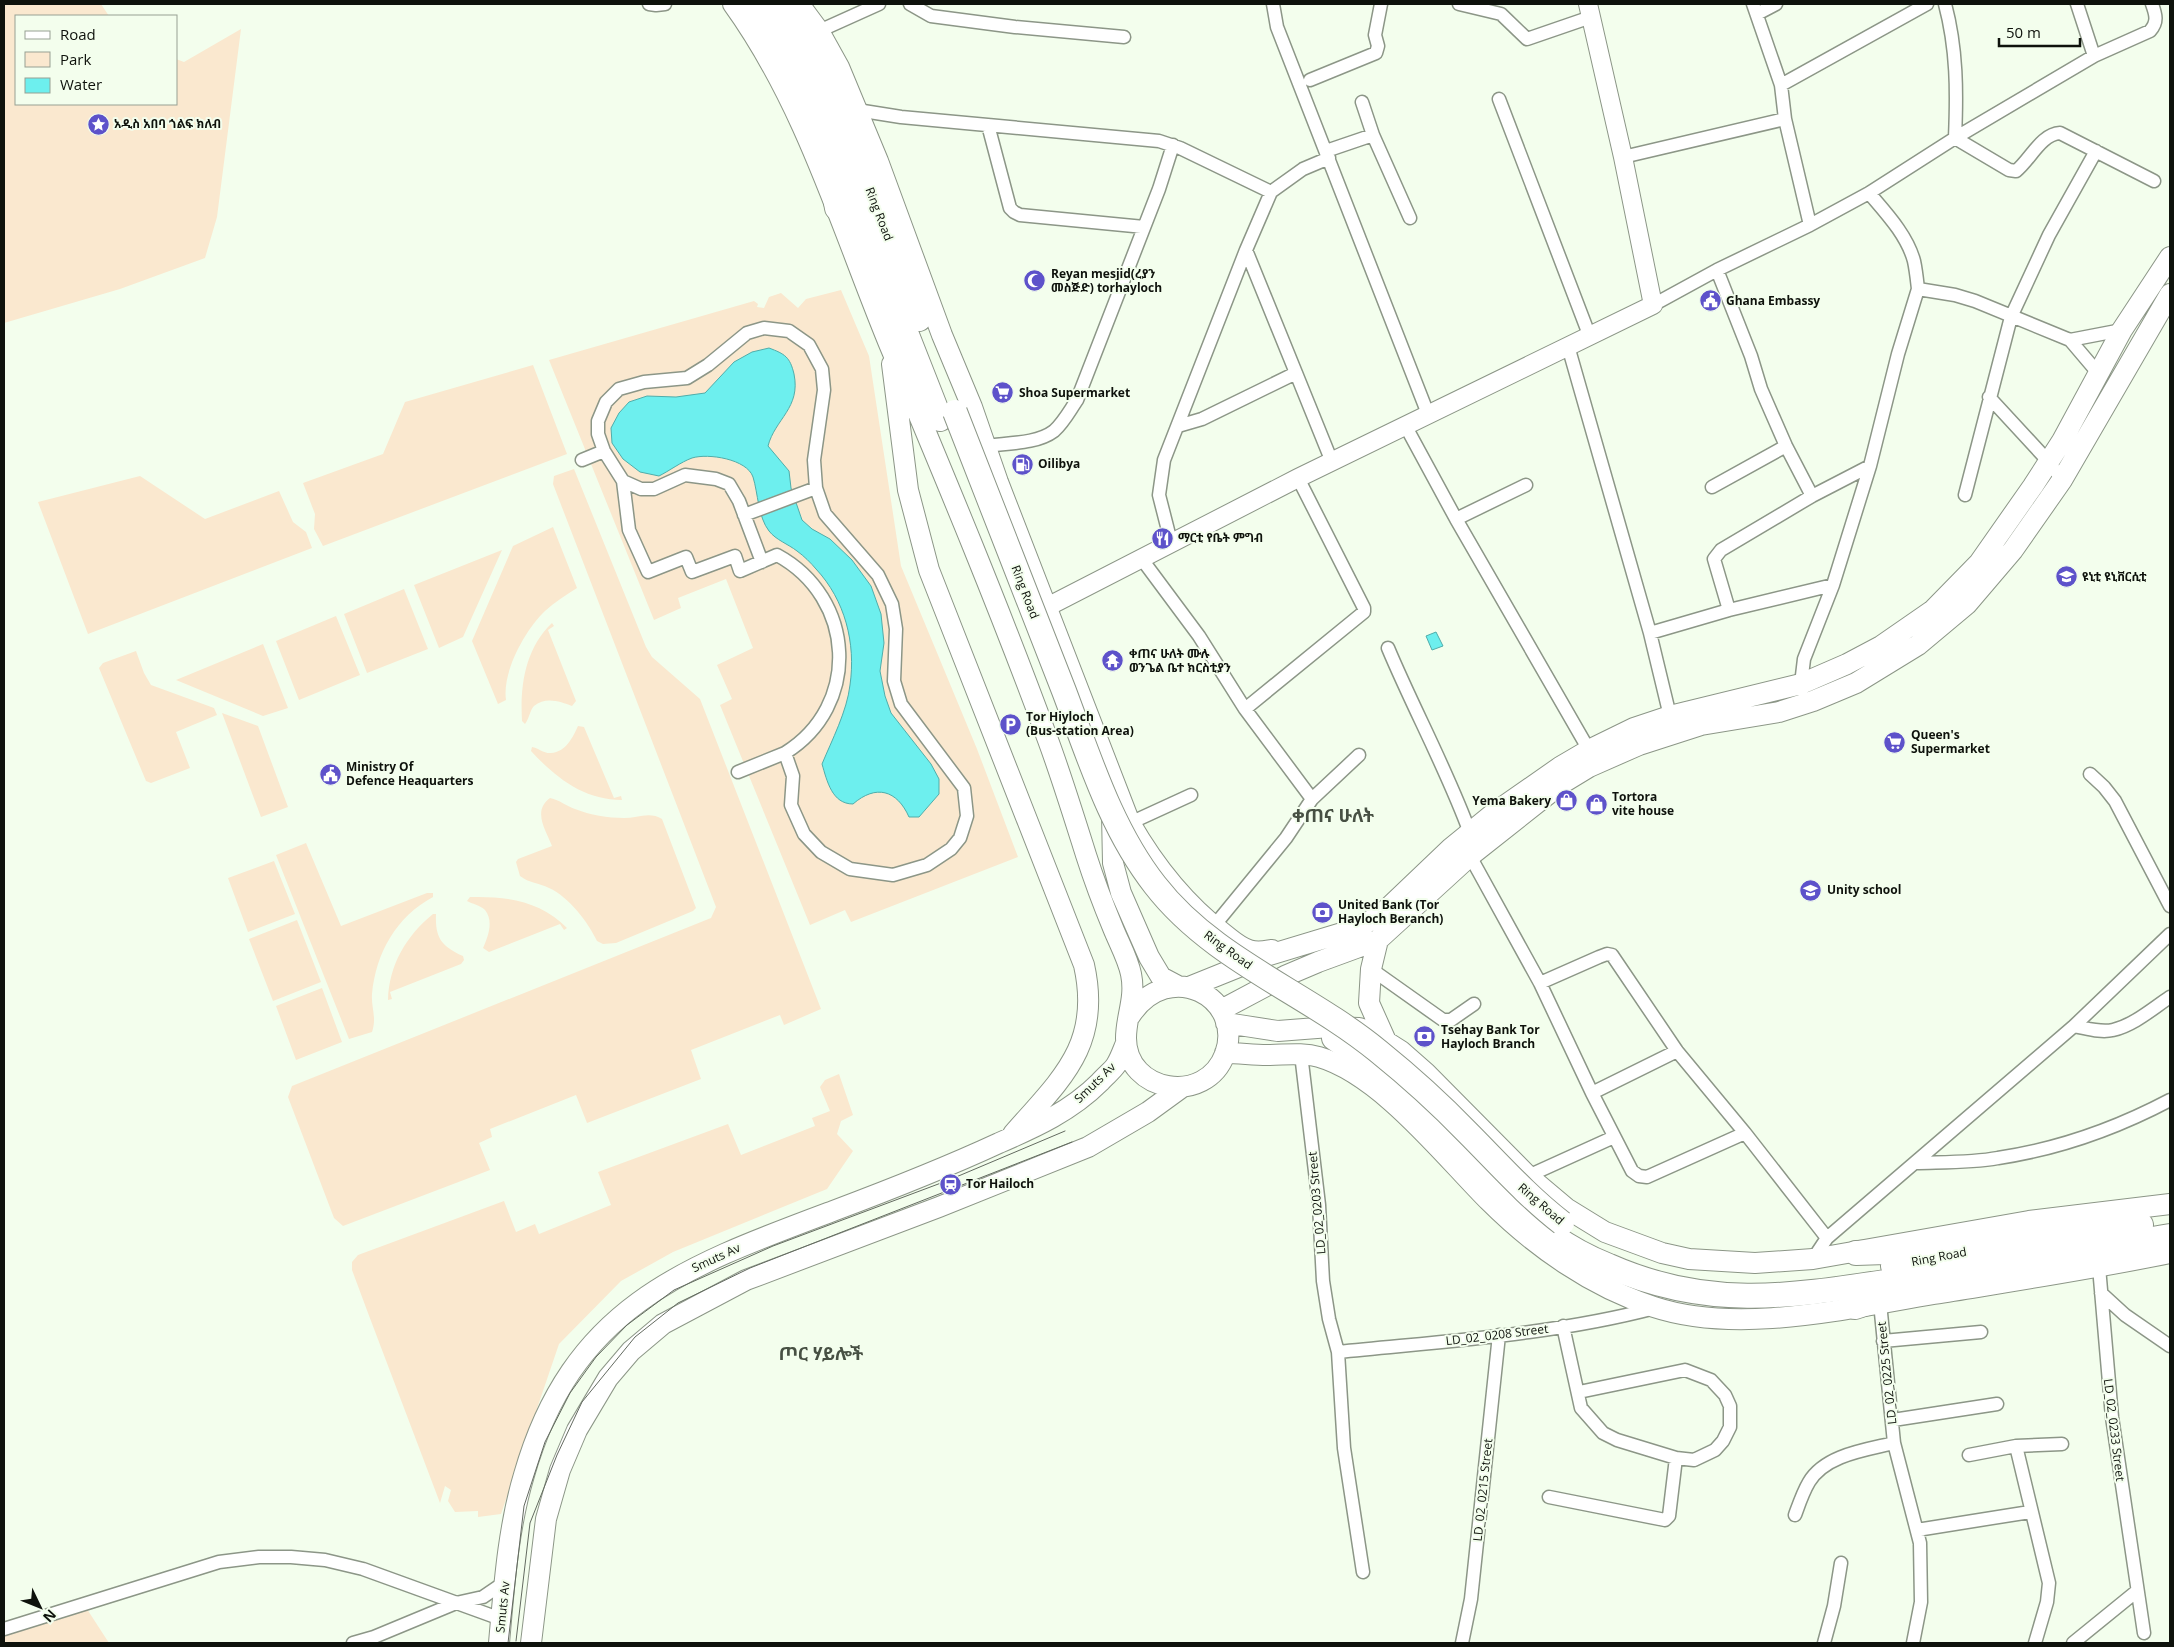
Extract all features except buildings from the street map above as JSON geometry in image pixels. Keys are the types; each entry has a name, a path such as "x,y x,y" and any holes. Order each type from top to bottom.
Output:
{"highway":[{"path":"753,4 797,72 948,415"},
{"name":"Ring Road","path":"779,4 815,61 833,98 857,157 948,415 1088,794 1113,847 1137,886 1171,925 1202,952 1334,1038 1400,1089 1514,1204 1558,1229 1592,1241 1662,1272 1718,1284 1776,1282 1895,1265 1979,1259 2170,1236"},
{"path":"825,136 837,208"},
{"path":"857,157 895,211"},
{"name":"Ring Road","path":"1979,1259 2170,1221"},
{"path":"1856,1253 1979,1259"},
{"path":"1855,1307 1888,1295 1955,1279 1979,1259"}],"main road":[{"path":"732,4 766,54 837,208 891,349 988,581 1050,744 1097,888 1131,975 1130,1016 1126,1029 1126,1043 1130,1058 1139,1072 1151,1081 1166,1087 1181,1088 1196,1084 1209,1077 1219,1066 1225,1053 1228,1038 1223,1016 1212,1000 1202,992 1161,977 1149,957 1121,893 1113,863 1111,826 1114,783"},
{"path":"799,4 819,31 839,67 878,161 895,211 1130,823 1182,897 1214,926 1240,946 1251,951 1284,949"},
{"path":"1223,1016 1285,976 1378,940 1470,856 1520,803 1590,750 1634,728 1670,716 1801,684 1881,646 1938,604 1979,563 2049,462 2122,330 2170,257"},
{"path":"1130,1016 1138,1003 1150,994 1163,988 1184,986 1284,949 1346,932 1370,921 1386,910 1470,833 1520,803 1561,784 1589,767 1638,745 1701,725 1779,712 1839,690 1878,670 1918,645 1972,599 2000,567 2062,480 2170,294"},
{"path":"891,349 908,490 930,570 1084,965 1089,985 1090,1007 1085,1030 1075,1057 1058,1084 1008,1139"},
{"path":"1378,940 1371,969 1369,1003 1386,1041"},
{"path":"1223,1016 1278,1031 1330,1026 1358,1028 1371,1032 1401,1051 1426,1073 1528,1176 1587,1223 1605,1232 1662,1253 1689,1259 1755,1264 1813,1259 1856,1253 2029,1221 2170,1204"},
{"name":"Smuts Av","path":"499,1643 505,1582 517,1504 524,1474 548,1412 565,1379 618,1316 646,1295 722,1254 862,1200 1037,1126 1083,1098 1116,1065 1126,1043"},
{"path":"1225,1053 1301,1054 1320,1057 1346,1069 1404,1112 1490,1202 1526,1235 1554,1257 1609,1289 1655,1308 1725,1319 1791,1317 2099,1267 2170,1253"},
{"path":"531,1643 546,1519 560,1470 577,1430 608,1378 630,1351 663,1324 746,1280 939,1207 1088,1147 1148,1112 1181,1088"}],"street":[{"path":"648,4 665,4"},
{"path":"819,31 879,4"},
{"path":"910,4 931,16 1015,27 1124,37"},
{"path":"1273,4 1277,27 1428,414"},
{"path":"1310,80 1376,53 1378,46 1375,34 1381,4"},
{"path":"1459,4 1501,14 1527,39 1589,10 1623,157 1652,306"},
{"path":"1776,4 1755,9 1780,85 1810,225"},
{"path":"1780,85 1927,4"},
{"path":"1945,4 1952,30 1956,65 1955,138"},
{"path":"2076,4 2094,56"},
{"path":"1047,607 1298,478 1652,306 1717,270 1810,225 1869,193 1955,138 2094,56 2150,31 2156,21 2152,4"},
{"path":"1499,99 1590,337"},
{"path":"1362,102 1373,135 1410,218"},
{"path":"857,110 901,117 1159,141 1172,145 1271,192"},
{"path":"1623,157 1786,120"},
{"path":"988,125 1010,208 1020,216 1144,227"},
{"path":"1955,138 2009,170 2016,171 2046,138 2060,133 2154,182"},
{"path":"1171,542 1159,495 1164,460 1246,250 1271,192 1303,169 1328,155 1373,135"},
{"path":"986,446 1039,438 1053,432 1077,400 1159,189 1172,145"},
{"path":"1965,496 2011,317 2049,235 2096,151"},
{"path":"1801,684 1804,659 1833,585 1870,466 1898,354 1918,289 1914,261 1904,239 1888,215 1869,193"},
{"path":"1246,250 1332,462"},
{"path":"1717,270 1751,356 1761,389 1786,446 1812,496"},
{"path":"1918,289 1956,295 2070,340 2098,373"},
{"path":"738,772 784,753 802,743 818,722 832,697 838,673 840,650 836,626 826,600 810,578 795,565 777,555 740,571 735,556 692,572 686,557 648,572 628,530 623,481 604,451 598,434 598,421 606,402 618,389 644,382 687,378 708,365 747,333 764,328 789,332 809,345 822,369 824,390 814,460 816,488 826,514 878,575 892,604 896,629 894,681 901,704 964,788 967,816 960,838 927,865 892,875 850,870 821,852 804,834 791,805 793,776 784,753"},
{"path":"2070,340 2122,330"},
{"path":"1568,346 1650,633 1670,716"},
{"path":"1178,426 1202,419 1296,374"},
{"path":"1989,397 2049,462 2062,480"},
{"path":"1405,425 1456,519 1590,750"},
{"path":"1712,487 1786,446"},
{"path":"582,460 604,451"},
{"path":"1729,610 1714,559 1721,550 1812,496 1870,466"},
{"path":"623,481 641,489 654,490 685,475 716,479 729,484 750,513 762,562"},
{"path":"1244,709 1364,612 1364,608 1298,478"},
{"path":"1456,519 1526,485"},
{"path":"750,513 816,488"},
{"path":"1141,558 1199,636 1244,709 1312,799"},
{"path":"1650,633 1729,610 1833,585"},
{"path":"1388,648 1459,803 1470,833"},
{"path":"1214,926 1286,838 1312,799 1359,755"},
{"path":"2090,774 2115,801 2170,906"},
{"path":"1130,823 1191,795"},
{"path":"1470,856 1540,984 1592,1093 1632,1170 1639,1176 1647,1177 1745,1133"},
{"path":"1813,1259 1828,1238 2074,1026 2170,934"},
{"path":"1540,984 1606,954 1612,955 1677,1051 1828,1238"},
{"path":"1371,969 1443,1020 1451,1020 1474,1004"},
{"path":"2074,1026 2098,1031 2112,1030 2135,1020 2170,997"},
{"path":"1592,1093 1677,1051"},
{"name":"LD_02_0203 Street","path":"1301,1054 1319,1205 1323,1281 1328,1319 1338,1352 1344,1448 1364,1572"},
{"path":"1915,1163 1996,1159 2024,1153 2084,1137 2141,1115 2170,1100"},
{"path":"1528,1176 1614,1137"},
{"name":"LD_02_0233 Street","path":"2099,1267 2112,1417 2144,1633"},
{"path":"2101,1293 2125,1315 2170,1346"},
{"name":"LD_02_0225 Street","path":"1880,1303 1894,1443 1917,1530 1921,1560 1921,1602 1913,1643"},
{"name":"LD_02_0208 Street","path":"1338,1352 1499,1335 1617,1318 1655,1308"},
{"path":"2103,1324 2125,1315"},
{"path":"1563,1326 1581,1408 1603,1434 1676,1458 1694,1460 1715,1450 1723,1441 1730,1427 1730,1406 1725,1395 1711,1380 1695,1372 1685,1370 1578,1392"},
{"path":"1883,1341 1981,1332"},
{"name":"LD_02_0215 Street","path":"1462,1643 1471,1599 1499,1335"},
{"path":"1893,1420 1996,1404"},
{"name":"LD_02_0225 Street","path":"1795,1515 1808,1483 1818,1470 1830,1462 1894,1443"},
{"path":"1969,1455 2016,1446 2062,1444"},
{"path":"2016,1446 2030,1512 2040,1540 2049,1583 2047,1602 2035,1643"},
{"path":"1549,1497 1665,1520 1669,1516 1676,1458"},
{"path":"1917,1530 2030,1512"},
{"path":"4,1629 219,1562 259,1557 325,1560 363,1570 501,1619"},
{"path":"1824,1643 1834,1606 1840,1563"},
{"path":"353,1643 374,1637 456,1603 483,1597 505,1582"},
{"path":"2074,1643 2137,1591"}],"green space":[{"name":"አዲስ አበባ ጎልፍ ክለብ","path":"4,4 101,4 108,15 15,15 15,105 178,105 178,60 184,62 241,29 217,217 205,258 120,289 4,323"},
{"path":"841,290 869,356 901,566 977,749 1018,857 851,922 845,910 810,925 720,705 732,699 717,665 753,648 726,579 678,598 681,608 654,620 549,360 754,301 758,304 757,307 764,308 769,297 781,293 798,308 806,299"},
{"path":"533,365 567,454 323,546 314,529 315,514 303,483 383,454 405,402"},
{"path":"574,469 646,647 652,657 700,699 821,1009 784,1025 780,1015 691,1050 701,1079 587,1123 576,1095 490,1129 492,1137 479,1143 490,1170 343,1226 334,1218 288,1097 292,1086 711,918 716,907 553,484 554,476"},
{"path":"140,476 205,519 279,491 293,522 306,532 312,548 88,634 38,502"},
{"path":"553,527 577,588 545,611 530,629 516,652 511,665 506,689 506,700 498,704 472,641 513,546"},
{"path":"502,550 463,637 439,648 414,585"},
{"path":"404,589 428,649 367,673 344,614"},
{"path":"336,616 360,675 299,700 276,641"},
{"path":"552,623 554,626 548,630 576,701 572,706 553,701 543,701 534,706 525,724 522,721 522,694 526,668 536,644"},
{"path":"263,644 288,708 263,716 176,680"},
{"path":"136,651 144,673 151,685 214,708 217,715 176,732 190,768 151,783 146,781 99,668 103,663"},
{"path":"222,713 258,726 288,807 261,817"},
{"path":"578,726 584,727 614,798 621,796 622,800 608,799 583,792 550,770 531,751 532,747 549,753 561,750 574,735"},
{"path":"550,798 572,808 599,816 624,818 653,815 662,819 696,908 693,911 616,943 603,944 597,941 583,918 564,897 549,888 520,876 516,862 518,859 552,846 541,815 545,803"},
{"path":"306,843 341,926 427,893 433,893 433,897 420,905 398,926 383,951 374,979 372,999 374,1022 372,1032 349,1039 276,855"},
{"path":"274,861 295,914 248,932 228,878"},
{"path":"470,897 510,899 522,902 546,912 567,928 564,930 560,924 489,952 483,948 490,924 488,914 483,908 467,901"},
{"path":"433,914 436,914 437,930 441,941 450,949 463,956 464,960 461,964 390,992 392,999 388,1000 392,975 401,952 415,932"},
{"path":"297,920 321,982 273,1001 249,939"},
{"path":"322,988 342,1042 296,1060 276,1006"},
{"path":"839,1074 853,1115 841,1121 837,1134 853,1151 827,1189 673,1252 621,1281 559,1344 501,1514 478,1517 478,1511 455,1512 448,1501 451,1490 445,1486 440,1503 352,1270 352,1262 358,1255 504,1201 516,1232 535,1224 539,1234 611,1205 598,1172 728,1124 741,1155 815,1126 812,1118 830,1111 820,1087 825,1080"},
{"path":"85,1606 109,1643 4,1643 4,1636"}],"water":[{"path":"769,348 783,354 789,360 794,374 795,386 791,405 776,428 768,446 789,471 791,488 802,520 812,529 830,539 852,560 871,586 881,614 884,643 880,671 885,696 891,713 931,764 939,779 939,794 919,817 909,817 898,801 885,793 870,794 853,804 840,800 832,790 822,764 846,705 851,669 850,638 841,608 826,581 800,553 775,537 765,525 760,512 753,477 749,471 735,462 707,456 692,458 659,476 640,472 623,459 612,443 611,428 619,413 629,402 647,396 676,397 705,393 734,362 752,352"},
{"path":"1436,632 1443,646 1432,650 1426,636"}],"tram line":[{"path":"508,1643 524,1506 545,1442 570,1393 596,1357 627,1325 674,1290 773,1246 949,1180 1065,1131"},
{"path":"516,1641 530,1523 557,1455 582,1402 635,1337 678,1303 750,1268 1072,1142"}],"place":[{"name":"አዲስ አበባ ጎልፍ ክለብ","path":"98,124"},
{"name":"Reyan mesjid(ረያን መስጅድ) torhayloch","path":"1035,281"},
{"name":"Ghana Embassy","path":"1710,301"},
{"name":"Shoa Supermarket","path":"1003,393"},
{"name":"Oilibya","path":"1022,464"},
{"name":"ማርቲ የቤት ምግብ","path":"1162,538"},
{"name":"ዩኒቲ ዩኒቨርሲቲ","path":"2066,577"},
{"name":"ቀጠና ሁለት ሙሉ ወንጌል ቤተ ክርስቲያን","path":"1113,661"},
{"name":"Tor Hiyloch (Bus-station Area)","path":"1010,724"},
{"name":"Queen's Supermarket","path":"1895,742"},
{"name":"Ministry Of Defence Heaquarters","path":"330,774"},
{"name":"Yema Bakery","path":"1567,801"},
{"name":"Tortora vite house","path":"1596,804"},
{"name":"Unity school","path":"1811,890"},
{"name":"United Bank (Tor Hayloch Beranch)","path":"1322,912"},
{"name":"Tsehay Bank Tor Hayloch Branch","path":"1425,1037"},
{"name":"Tor Hailoch","path":"950,1184"}],"district":[{"name":"ቀጠና ሁለት","path":"1333,816"},
{"name":"ጦር ሃይሎች","path":"821,1354"}]}
